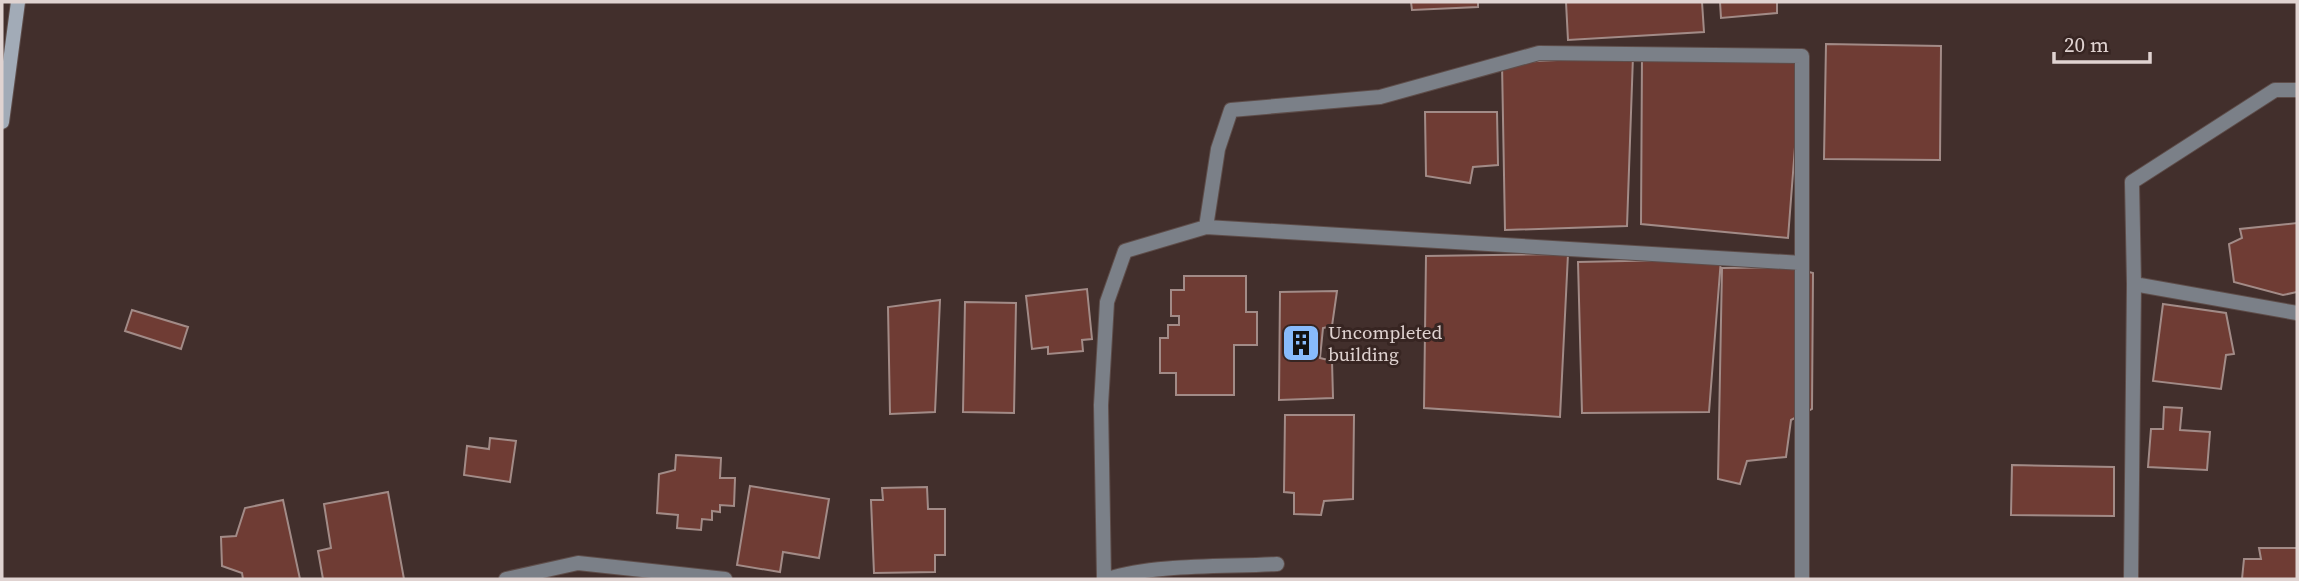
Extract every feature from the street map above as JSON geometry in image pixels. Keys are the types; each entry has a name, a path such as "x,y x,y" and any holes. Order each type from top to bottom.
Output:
{"main road":[{"path":"2,122 18,2"}],"street":[{"path":"1206,227 1218,149 1231,110 1380,97 1539,53 1802,56 1802,579"},
{"path":"2131,579 2134,284 2132,182 2275,90 2297,90"},
{"path":"1277,564 1153,570 1106,579 1101,405 1107,302 1125,251 1206,227 1802,263"},
{"path":"2134,284 2297,313"},
{"path":"506,579 578,563 725,579"}],"building":[{"path":"1411,2 1478,2 1478,7 1412,10"},
{"path":"1566,2 1702,2 1704,32 1568,40"},
{"path":"1720,2 1777,2 1777,13 1721,18"},
{"path":"1826,44 1941,46 1940,160 1824,159"},
{"path":"1642,55 1802,56 1788,238 1641,224"},
{"path":"1633,56 1627,226 1505,230 1502,63"},
{"path":"1425,112 1497,112 1498,165 1473,167 1470,183 1426,176"},
{"path":"2297,223 2297,292 2283,295 2234,282 2229,244 2242,238 2240,229"},
{"path":"1568,254 1560,417 1424,408 1426,256"},
{"path":"1721,259 1709,412 1582,413 1578,262"},
{"path":"1790,267 1813,273 1812,409 1791,420 1786,457 1747,461 1740,484 1718,479 1722,268"},
{"path":"1184,276 1246,276 1246,312 1257,312 1257,345 1234,345 1234,395 1176,395 1176,373 1160,373 1160,338 1168,338 1168,325 1179,325 1179,316 1171,316 1171,290 1184,290"},
{"path":"1087,289 1092,339 1082,340 1083,351 1048,354 1048,347 1032,349 1026,296"},
{"name":"Uncompleted building","path":"1337,291 1332,326 1323,328 1320,358 1332,361 1333,398 1279,400 1280,292"},
{"path":"940,300 935,412 890,414 888,307"},
{"path":"965,302 1016,303 1014,413 963,412"},
{"path":"2163,304 2226,313 2234,354 2226,355 2221,389 2153,381"},
{"path":"132,310 188,327 181,349 125,331"},
{"path":"2164,407 2182,408 2180,430 2210,432 2207,470 2148,467 2151,429 2163,429"},
{"path":"1285,415 1354,415 1353,499 1324,501 1321,515 1294,514 1294,493 1284,492"},
{"path":"490,438 516,441 510,482 464,475 467,446 489,449"},
{"path":"676,455 721,458 720,478 735,478 734,506 720,505 720,512 712,511 712,520 702,519 701,530 677,528 678,515 657,513 659,474 675,470"},
{"path":"2012,465 2114,467 2114,516 2011,515"},
{"path":"750,486 829,499 819,558 783,552 780,572 737,565"},
{"path":"927,487 928,509 945,509 945,555 935,555 935,572 874,573 871,500 883,500 882,488"},
{"path":"388,492 404,579 323,579 318,551 331,548 324,504"},
{"path":"283,500 300,579 243,579 242,573 222,566 221,537 236,536 245,508"},
{"path":"2259,548 2297,548 2297,579 2242,579 2244,559 2261,559"}],"place":[{"name":"Uncompleted building","path":"1301,343"}]}
